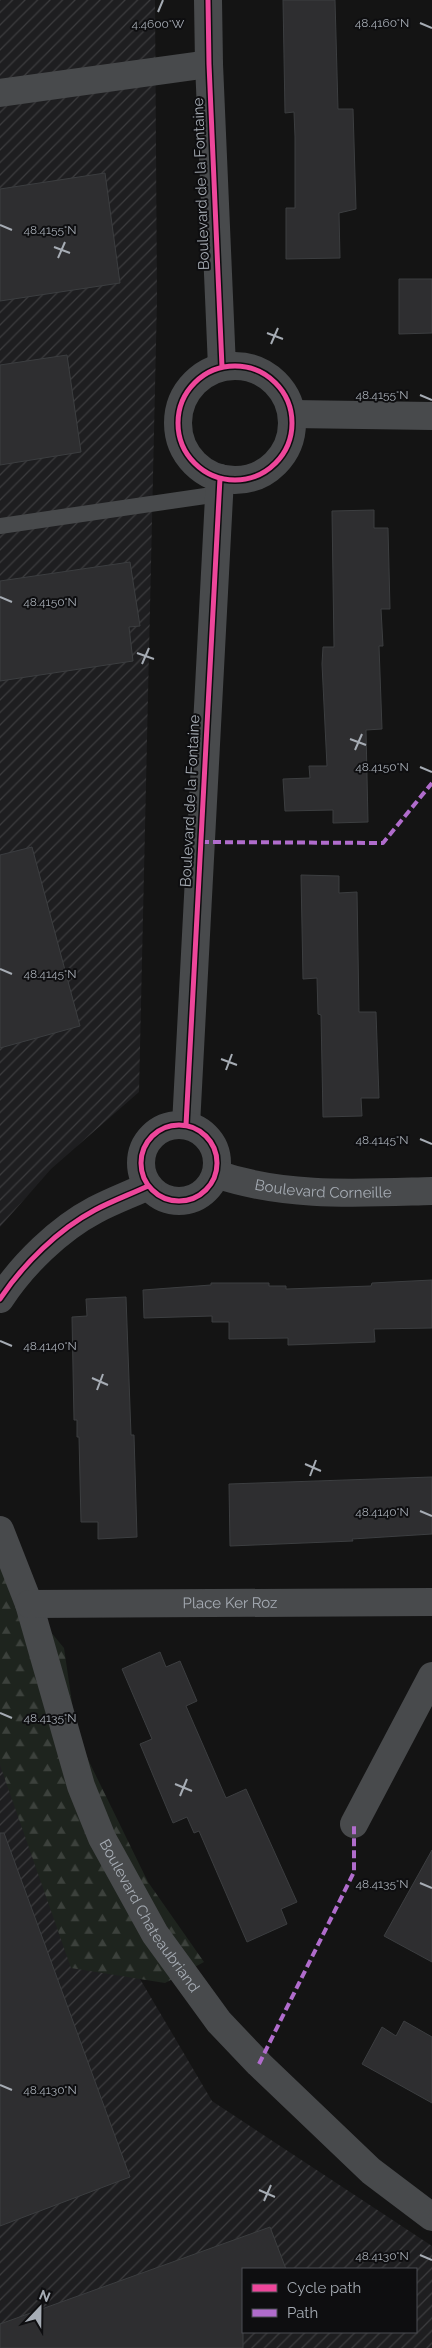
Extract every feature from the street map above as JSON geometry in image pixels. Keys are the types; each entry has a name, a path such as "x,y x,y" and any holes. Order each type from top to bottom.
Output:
{"street":[{"name":"Boulevard de la Fontaine","path":"208,0 222,367"},
{"path":"0,93 209,64"},
{"path":"240,366 259,371 274,381 286,396 292,414 292,433 286,452 274,466 257,476 219,486 189,457 180,441 178,422 181,403 190,387 204,375 222,367 240,366"},
{"path":"292,414 432,416"},
{"name":"Boulevard de la Fontaine","path":"186,1125 219,486"},
{"path":"186,1125 200,1131 212,1143 219,1160 216,1174 205,1192 186,1202 165,1199 148,1186 141,1169 142,1151 152,1136 168,1126 186,1125"},
{"name":"Boulevard Corneille","path":"216,1174 242,1183 277,1189 344,1193 432,1191"},
{"path":"0,1299 22,1270 60,1234 94,1210 148,1186"},
{"name":"Boulevard Chateaubriand","path":"0,1530 29,1604 81,1786 102,1838 155,1934 219,2022 259,2064 371,2171 432,2217"},
{"name":"Place Ker Roz","path":"29,1604 432,1602"},
{"path":"354,1824 432,1676"}],"lane":[{"path":"0,526 219,486"}],"shaded area":[{"path":"0,0 155,0 157,300 139,1092 51,1169 0,1227"},
{"path":"0,1694 74,1867 212,2101 432,2246 432,2348 0,2348"}],"green space":[{"path":"0,1560 6,1578 64,1648 77,1737 148,1882 204,1962 165,1983 71,1968 0,1765"}],"building":[{"path":"283,0 335,0 338,109 353,109 356,209 339,213 340,258 286,259 286,208 295,208 295,137 294,112 285,113"},
{"path":"105,173 120,283 0,301 0,189"},
{"path":"399,279 432,279 432,333 399,334"},
{"path":"67,355 81,452 0,465 0,365"},
{"path":"374,510 374,528 388,528 390,609 381,609 383,646 379,646 382,729 366,730 368,822 333,823 333,810 285,811 283,779 310,778 309,766 327,766 322,664 323,647 334,647 332,511"},
{"path":"130,562 140,626 129,627 133,661 0,681 0,581"},
{"path":"32,847 80,1026 0,1048 0,855"},
{"path":"301,875 339,876 339,893 357,892 359,1012 376,1012 379,1098 361,1098 362,1116 323,1117 321,1015 318,1014 317,978 303,979"},
{"path":"432,1280 432,1328 374,1329 375,1342 288,1345 288,1338 229,1339 229,1322 212,1322 212,1316 144,1318 143,1290 211,1285 211,1283 269,1283 269,1286 286,1286 286,1289 371,1286 372,1283"},
{"path":"126,1297 131,1435 134,1435 137,1537 98,1539 98,1522 81,1522 79,1437 77,1437 77,1420 74,1420 72,1317 87,1316 86,1299"},
{"path":"432,1477 432,1534 352,1539 353,1541 230,1546 229,1484"},
{"path":"160,1652 166,1667 180,1661 197,1701 186,1706 226,1798 246,1789 297,1902 281,1909 287,1924 247,1942 199,1831 194,1833 187,1817 173,1823 140,1744 152,1739 122,1669"},
{"path":"0,1833 4,1833 130,2177 0,2226"},
{"path":"432,1850 432,1962 384,1936"},
{"path":"404,2021 432,2037 432,2103 362,2064 382,2027 396,2036"},
{"path":"270,2227 286,2268 242,2268 243,2348 0,2348 0,2324"}],"marked path":[{"path":"201,842 383,843 432,783"},
{"path":"259,2064 354,1872 354,1824"}],"cycle path":[{"path":"208,0 222,367"},
{"path":"235,366 257,370 267,375 283,391 288,401 292,423 288,445 283,455 267,471 257,476 235,480 213,476 203,471 187,455 182,445 178,423 182,401 187,391 203,375 213,370 235,366"},
{"path":"186,1125 220,478"},
{"path":"179,1125 194,1128 206,1136 214,1148 217,1163 214,1178 206,1190 194,1198 179,1201 164,1198 152,1190 144,1178 141,1163 144,1148 152,1136 164,1128 179,1125"},
{"path":"0,1299 31,1260 68,1227 95,1210 148,1186"}]}
